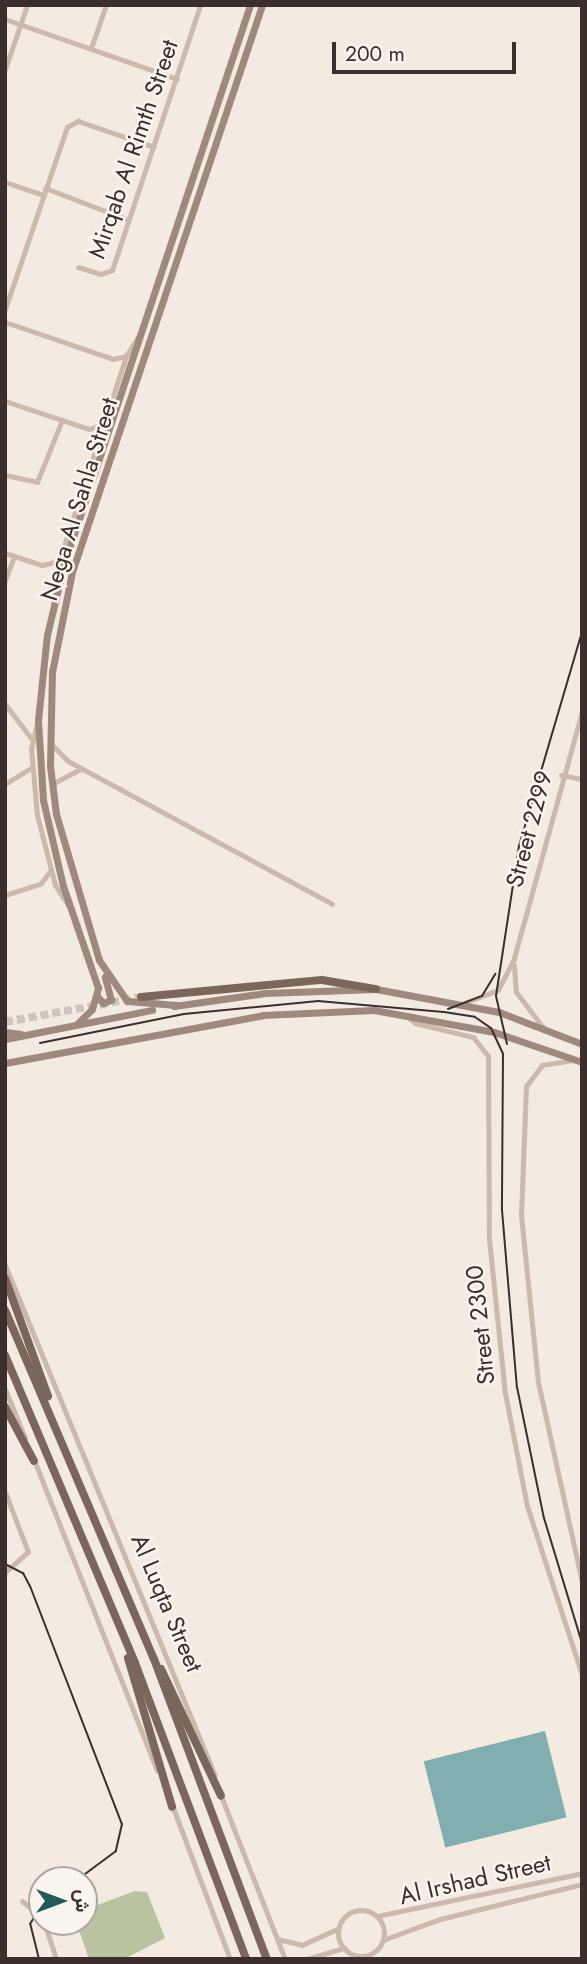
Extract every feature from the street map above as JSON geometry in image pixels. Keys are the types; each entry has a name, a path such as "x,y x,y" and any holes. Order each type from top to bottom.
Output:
{"main road":[{"path":"141,997 323,980 376,989"},
{"path":"5,1278 68,1455"},
{"name":"Al Luqta Street","path":"5,1310 154,1659 267,1959"},
{"path":"5,1355 114,1612 246,1959"},
{"path":"5,1369 51,1463"},
{"path":"5,1407 34,1461"},
{"path":"114,1612 172,1807"},
{"path":"154,1659 220,1796"}],"street":[{"path":"5,69 27,5"},
{"path":"91,48 106,5"},
{"name":"Mirqab Al Rimth Street","path":"78,267 108,274 154,147 200,5"},
{"name":"Nega Al Sahla Street","path":"97,997 94,969 73,912 47,824 38,720 53,610 140,334 250,5"},
{"name":"Nega Al Sahla Street","path":"176,1005 127,1001 99,960 66,858 51,786 49,741 52,672 72,572 262,5"},
{"path":"5,19 177,79"},
{"path":"5,309 44,192 72,122 154,147"},
{"path":"5,182 129,220"},
{"path":"5,322 113,359 126,356"},
{"path":"53,610 54,578 59,561 126,356 140,334"},
{"path":"113,359 122,372"},
{"path":"5,401 89,429 99,443"},
{"path":"5,475 37,482 62,420"},
{"path":"89,429 104,424"},
{"path":"5,553 42,565 54,578"},
{"path":"5,580 14,556"},
{"path":"42,565 59,561"},
{"path":"5,704 31,738"},
{"name":"Street 2299","path":"464,1003 498,990 514,958 561,775 582,711"},
{"name":"Nega Al Sahla Street","path":"38,720 31,738 33,785 50,871 55,885 73,912"},
{"path":"49,741 61,756 83,769 332,904"},
{"path":"5,785 21,779 31,768"},
{"path":"51,786 83,769"},
{"path":"561,775 582,779"},
{"path":"21,779 33,785"},
{"path":"41,883 50,871"},
{"path":"5,895 41,883 55,885"},
{"name":"Street 2299","path":"514,958 516,992 541,1026"},
{"path":"77,1024 97,997 103,1003 111,1000 99,960"},
{"path":"5,1039 176,1005 265,993 376,989 464,1003 541,1026 582,1044"},
{"path":"5,1063 263,1016 374,1010 494,1032 579,1061"},
{"name":"Street 2300","path":"407,1016 415,1023 473,1037 488,1056 489,1239 505,1393 534,1533 582,1675"},
{"path":"5,1032 25,1035"},
{"name":"Street 2300","path":"579,1061 542,1065 526,1086 521,1215 538,1382 582,1581"},
{"name":"Al Luqta Street","path":"5,1265 201,1735 220,1796 285,1959"},
{"path":"5,1389 230,1959"},
{"path":"5,1492 28,1552 5,1572"},
{"name":"Al Irshad Street","path":"377,1916 582,1873"},
{"name":"Al Irshad Street","path":"383,1940 440,1919 582,1884"},
{"path":"22,1901 28,1906"},
{"path":"277,1939 302,1945 339,1928 351,1912 377,1916 383,1940 372,1959"},
{"path":"339,1928 344,1948 354,1957 377,1950"},
{"path":"48,1936 56,1959"},
{"path":"307,1959 344,1948"}],"green space":[{"path":"135,1891 147,1892 165,1938 124,1959 89,1959 81,1936 98,1936 98,1905"}],"water":[{"path":"545,1731 567,1817 445,1848 424,1761"}],"tunnel":[{"path":"5,1022 141,997"}],"tram line":[{"path":"507,1044 496,996 519,846 582,632"},
{"path":"448,1009 482,996 495,974"},
{"path":"40,1043 184,1014 318,1001 444,1012 475,1017 491,1028 503,1054 502,1210 517,1387 544,1518 582,1643"},
{"path":"5,1564 23,1573 30,1586 122,1824 116,1851 96,1866"},
{"path":"33,1936 39,1959"}]}
